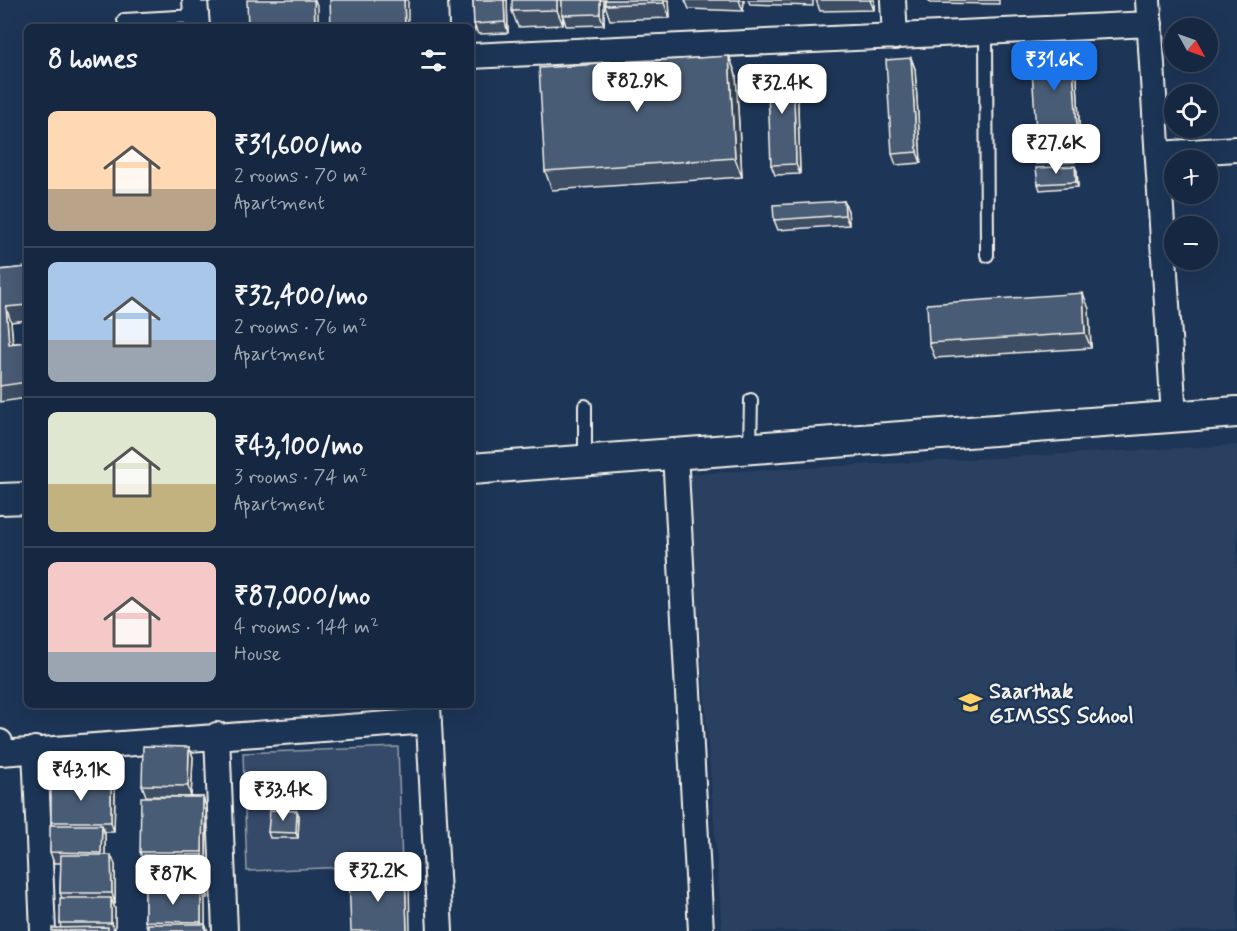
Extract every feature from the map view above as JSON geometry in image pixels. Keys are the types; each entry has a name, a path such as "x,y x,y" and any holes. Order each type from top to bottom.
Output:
{"street":[{"path":"461,0 462,24"},
{"path":"893,0 895,37"},
{"path":"1148,0 1174,417"},
{"path":"474,56 1150,24"},
{"path":"1158,154 1237,149"},
{"path":"474,469 1237,412"},
{"path":"675,453 701,931"},
{"path":"0,500 24,498"},
{"path":"0,742 1,753 217,735 429,713 440,931"},
{"path":"217,735 225,931"},
{"path":"35,749 43,931"}],"lane":[{"path":"124,20 196,14"},
{"path":"986,32 987,255"},
{"path":"750,447 751,400"},
{"path":"585,406 585,460"}],"shaded area":[{"name":"Saarthak GIMSSS School","path":"1237,445 1237,931 722,931 688,474"},
{"path":"398,747 402,865 247,871 243,753"}],"building":[{"path":"247,0 314,0 315,24 248,24"},
{"path":"330,0 404,0 405,24 331,24"},
{"path":"473,0 504,0 505,22 474,24"},
{"path":"512,0 557,0 557,10 512,11"},
{"path":"562,0 600,0 600,14 562,15"},
{"path":"605,0 664,0 664,3 605,5"},
{"path":"1072,52 1077,128 1036,131 1031,55"},
{"path":"729,56 735,158 545,171 539,68"},
{"path":"911,58 917,152 892,154 886,60"},
{"path":"793,66 796,164 771,165 767,67"},
{"path":"1072,143 1073,157 1034,159 1033,145"},
{"path":"1075,166 1076,182 1038,184 1036,168"},
{"path":"844,201 845,215 774,220 773,205"},
{"path":"24,267 24,305 6,307 9,344 24,342 24,382 0,386 0,270"},
{"path":"1083,293 1085,333 929,343 927,304"},
{"path":"143,746 189,747 188,786 142,785"},
{"path":"111,782 111,822 51,822 51,783"},
{"path":"141,797 203,797 202,852 140,852"},
{"path":"270,810 297,811 296,833 268,832"},
{"path":"50,825 102,825 101,853 50,852"},
{"path":"61,855 111,855 112,893 60,893"},
{"path":"144,855 203,855 203,888 143,887"},
{"path":"405,874 407,931 351,931 349,876"},
{"path":"145,889 201,890 201,922 145,921"},
{"path":"60,898 111,898 111,923 60,923"},
{"path":"148,924 205,924 205,931 148,931"},
{"path":"108,927 108,931 52,931 52,928"}],"place":[{"name":"Saarthak GIMSSS School","path":"971,703"}]}
